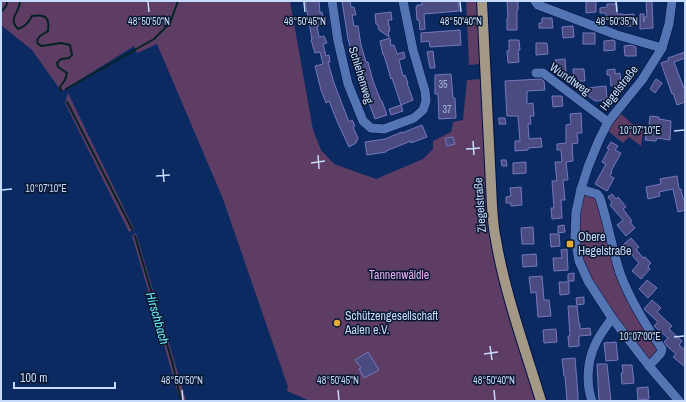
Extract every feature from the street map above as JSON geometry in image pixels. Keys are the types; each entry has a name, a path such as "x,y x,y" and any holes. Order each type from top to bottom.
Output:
{"main road":[{"name":"Ziegelstraße","path":"482,1 492,212 495,239 505,284 541,401"}],"street":[{"name":"Schlehenweg","path":"332,1 338,41 348,84 363,121 370,128 384,129 414,118 423,110 426,101 425,91 413,50 403,1"},
{"path":"535,1 538,5 612,33 662,48"},
{"name":"Hegelstraße","path":"672,1 669,24 662,48 642,80 608,122 599,140 581,189 576,212 575,238 579,261 588,281 612,318 649,366 679,401"},
{"name":"Wundtweg","path":"536,73 544,73 608,122"},
{"path":"581,189 597,194 600,198 621,274 644,321 662,349 661,353 649,366"},
{"path":"592,401 589,393 588,376 590,359 595,345 612,318"}],"green space":[{"name":"Tannenwäldle","path":"1,1 290,1 313,130 321,150 334,164 376,179 423,159 433,149 433,141 451,132 453,122 463,120 467,80 481,79 500,275 536,401 310,401 287,391 288,387 223,199 157,44 137,53 134,46 62,91 32,50 1,25"},
{"path":"466,1 479,1 482,64 469,65"},
{"path":"68,93 134,229 129,232 65,103"},
{"path":"619,112 632,124 644,125 641,146 629,137 623,143 607,130"},
{"path":"581,189 597,194 621,274 662,349 649,366 588,281 575,238"},
{"path":"136,233 186,400 180,401 132,236"}],"building":[{"path":"305,1 319,1 320,13 322,12 324,25 317,26 319,37 324,36 327,43 323,44 326,56 329,55 330,62 328,62 334,83 349,122 352,120 355,126 353,127 358,138 356,143 349,147 329,101 326,103 321,90 315,66 323,64 320,52 315,53 311,40"},
{"path":"342,1 350,1 351,7 354,7 356,15 352,15 354,26 358,26 366,62 368,62 373,81 387,115 375,119 367,98 365,99 348,39"},
{"path":"422,1 458,1 459,11 424,14 425,29 420,30 419,20 417,20 416,7 417,5 422,5"},
{"path":"507,1 518,1 517,30 507,30"},
{"path":"586,1 596,1 596,12 586,13"},
{"path":"646,1 652,1 653,28 640,29 640,14 644,14 644,17 647,17"},
{"path":"607,4 617,4 617,14 634,14 634,26 614,25 614,20 606,20 606,13 600,13 600,8 607,7"},
{"path":"391,12 392,20 388,20 390,31 388,31 389,37 379,30 378,25 376,24 375,14"},
{"path":"542,18 552,18 553,28 539,28 539,23 542,23"},
{"path":"573,26 574,37 563,38 562,27"},
{"path":"460,30 461,45 430,47 429,41 421,42 421,33"},
{"path":"583,33 595,33 595,44 583,44"},
{"path":"390,38 391,46 394,45 397,54 404,52 405,58 399,60 403,76 405,75 413,100 401,105 383,55 380,41"},
{"path":"509,40 519,40 519,62 508,63 507,51 509,51"},
{"path":"604,41 615,41 615,50 604,51"},
{"path":"536,43 547,43 548,54 536,55"},
{"path":"631,45 636,47 636,56 625,56 624,46"},
{"path":"433,51 435,68 430,68 427,52"},
{"path":"685,52 685,58 674,62 685,91 685,102 677,105 661,63 669,60 668,58"},
{"path":"565,59 566,72 556,72 555,60"},
{"path":"573,69 584,69 585,81 574,81"},
{"path":"615,69 615,74 620,73 621,86 611,86 610,75 607,75 607,70"},
{"path":"451,74 453,98 455,98 456,118 439,119 438,94 435,94 435,75"},
{"path":"541,79 544,81 545,90 527,91 527,104 533,103 534,116 530,116 531,124 528,124 529,139 541,138 542,147 515,151 515,141 520,141 518,116 507,116 505,81"},
{"path":"656,79 662,83 655,93 650,89"},
{"path":"606,86 607,100 595,101 583,92 587,88"},
{"path":"552,96 562,96 563,106 553,107"},
{"path":"401,105 403,111 391,115 389,109"},
{"path":"581,113 582,133 577,133 578,143 572,144 573,161 566,162 568,180 563,180 565,200 561,200 562,218 552,219 551,208 554,208 552,181 557,181 555,162 562,162 561,150 557,150 557,144 566,143 566,125 571,124 570,114"},
{"path":"650,116 671,121 670,140 657,138 656,141 645,140 646,135 648,135"},
{"path":"499,118 505,118 506,124 499,124"},
{"path":"422,125 427,137 411,143 411,141 386,152 367,155 365,142 385,139"},
{"path":"453,137 455,144 447,146 445,138"},
{"path":"611,142 618,146 615,150 621,153 611,171 610,176 614,178 607,191 595,184 606,164 602,162"},
{"path":"501,160 506,160 507,166 502,166"},
{"path":"526,162 526,173 513,174 513,163"},
{"path":"677,176 679,189 681,189 683,199 685,199 685,210 678,212 673,189 659,192 660,196 648,199 646,187 661,184 660,179"},
{"path":"521,187 522,205 511,206 511,203 506,203 506,197 511,196 510,188"},
{"path":"612,194 616,199 618,197 626,207 623,209 632,221 630,222 635,228 626,236 617,225 623,220 610,205 612,202 608,197"},
{"path":"564,225 565,232 558,233 558,226"},
{"path":"533,227 534,244 522,244 521,228"},
{"path":"550,234 559,234 560,246 551,247"},
{"path":"631,238 639,247 636,249 643,258 645,257 651,263 648,266 650,269 641,279 632,271 639,263 623,245"},
{"path":"567,249 568,270 554,271 553,258 562,258 561,250"},
{"path":"536,254 537,266 523,267 522,255"},
{"path":"574,273 574,281 568,281 568,274"},
{"path":"542,276 544,300 549,300 551,316 538,317 536,292 531,293 529,277"},
{"path":"647,280 657,288 648,298 639,289"},
{"path":"559,282 569,282 569,294 560,295"},
{"path":"584,297 584,304 577,305 576,298"},
{"path":"652,300 661,308 657,312 672,326 669,329 682,341 679,345 685,350 685,367 673,357 676,354 664,342 668,338 654,326 658,322 644,309"},
{"path":"568,306 577,306 580,329 590,328 591,335 579,336 579,346 569,347 568,336 570,336"},
{"path":"556,329 557,342 544,343 543,330"},
{"path":"616,342 618,360 606,361 604,343"},
{"name":"Schützengesellschaft Aalen e.V.","path":"368,352 379,370 364,378 359,369 361,368 355,360"},
{"path":"575,358 578,401 567,401 562,359"},
{"path":"597,364 607,364 611,401 599,401"},
{"path":"622,365 632,365 634,383 622,384"},
{"path":"648,387 649,399 638,400 637,388"}],"waterway":[{"name":"Hirschbach","path":"1,12 8,1"},
{"name":"Hirschbach","path":"20,1 14,18 15,25 18,29 23,27 32,16 43,16 48,22 48,31 40,36 37,40 38,44 42,46 61,43 70,45 72,55 69,58 61,59 57,63 58,67 67,73 65,80 60,87 61,91"},
{"path":"66,89 154,39 170,23 178,1"},
{"name":"Hirschbach","path":"67,102 132,229"},
{"name":"Hirschbach","path":"135,236 172,361 181,401"}],"place":[{"name":"Obere Hegelstraße","path":"570,244"},
{"name":"Schützengesellschaft Aalen e.V.","path":"337,323"}]}
